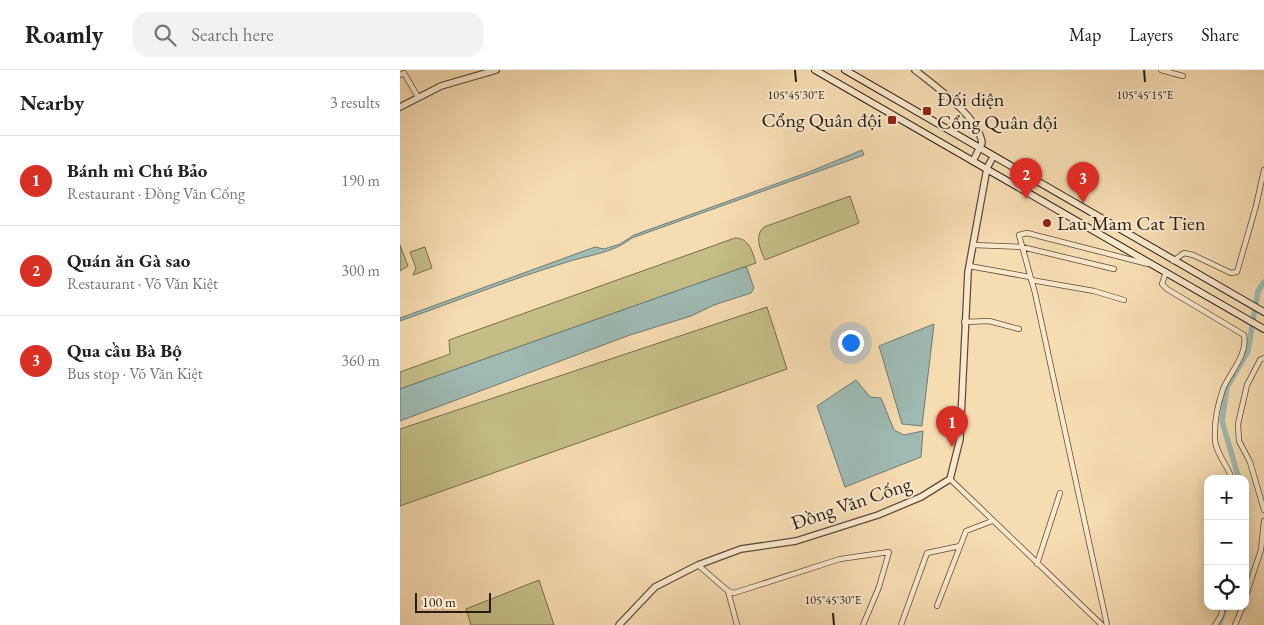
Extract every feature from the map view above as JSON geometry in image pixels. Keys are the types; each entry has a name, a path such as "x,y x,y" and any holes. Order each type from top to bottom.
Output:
{"main road":[{"path":"815,70 1264,329"},
{"path":"845,70 1264,312"}],"street":[{"path":"400,106 441,86 496,70"},
{"path":"915,70 963,111 978,128 981,137 980,149 972,161"},
{"path":"1162,70 1183,76"},
{"path":"403,72 418,97"},
{"path":"993,157 987,168 969,266 964,322 960,439 950,479 1102,625"},
{"path":"1173,260 1184,253 1193,254 1231,273 1236,272 1254,214 1264,170"},
{"path":"1107,625 1031,278 1019,235 1027,233 1154,265"},
{"path":"974,245 1022,247 1114,269"},
{"path":"969,266 1094,291 1124,300"},
{"path":"1166,272 1162,284 1167,289 1244,335 1246,342 1242,355 1224,388 1215,420 1214,442 1230,475"},
{"path":"964,322 989,321 1018,330"},
{"path":"1264,358 1260,360 1247,385 1238,424 1239,441 1250,462 1264,510"},
{"name":"Đồng Văn Cống","path":"619,625 655,587 698,565 742,549 796,540 878,515 922,497 950,479"},
{"path":"1037,564 1060,493"},
{"path":"937,606 966,531 992,521"},
{"path":"1249,586 1261,550 1264,521"},
{"path":"901,625 928,553 960,546"},
{"path":"698,565 728,592 734,594 840,559 889,552 879,588 863,625"},
{"path":"728,592 737,625"},
{"path":"1215,625 1221,616 1222,610"},
{"path":"1235,625 1241,610"}],"shaded area":[{"path":"850,196 859,223 765,260 759,238 759,234 764,227"},
{"path":"735,238 744,240 747,243 756,263 400,389 400,372 450,354 449,340"},
{"path":"400,245 408,266 400,271"},
{"path":"425,247 432,268 413,275 416,268 410,252"},
{"path":"767,307 787,369 400,506 400,429"},
{"path":"539,580 554,625 471,625 466,609"}],"water":[{"path":"862,150 864,155 632,238 608,251 543,270 400,321 400,318 595,247 604,249 620,244 634,235 809,172"},
{"path":"744,267 747,268 754,288 751,293 714,305 691,316 630,335 400,421 400,389"},
{"path":"934,324 922,426 902,424 879,346"},
{"path":"856,380 870,397 881,398 894,430 904,435 923,431 921,457 845,487 817,406"}],"waterway":[{"path":"1238,475 1222,421 1227,387 1248,351 1258,291 1264,282"},
{"path":"1219,625 1225,610"}],"place":[{"name":"Đối diện Cổng Quân đội","path":"927,111"},
{"name":"Cổng Quân đội","path":"892,120"},
{"name":"Quán ăn Gà sao","path":"1026,199"},
{"name":"Qua cầu Bà Bộ","path":"1083,203"},
{"name":"Lau Mam Cat Tien","path":"1047,223"},
{"name":"Bánh mì Chú Bảo","path":"952,447"}]}
